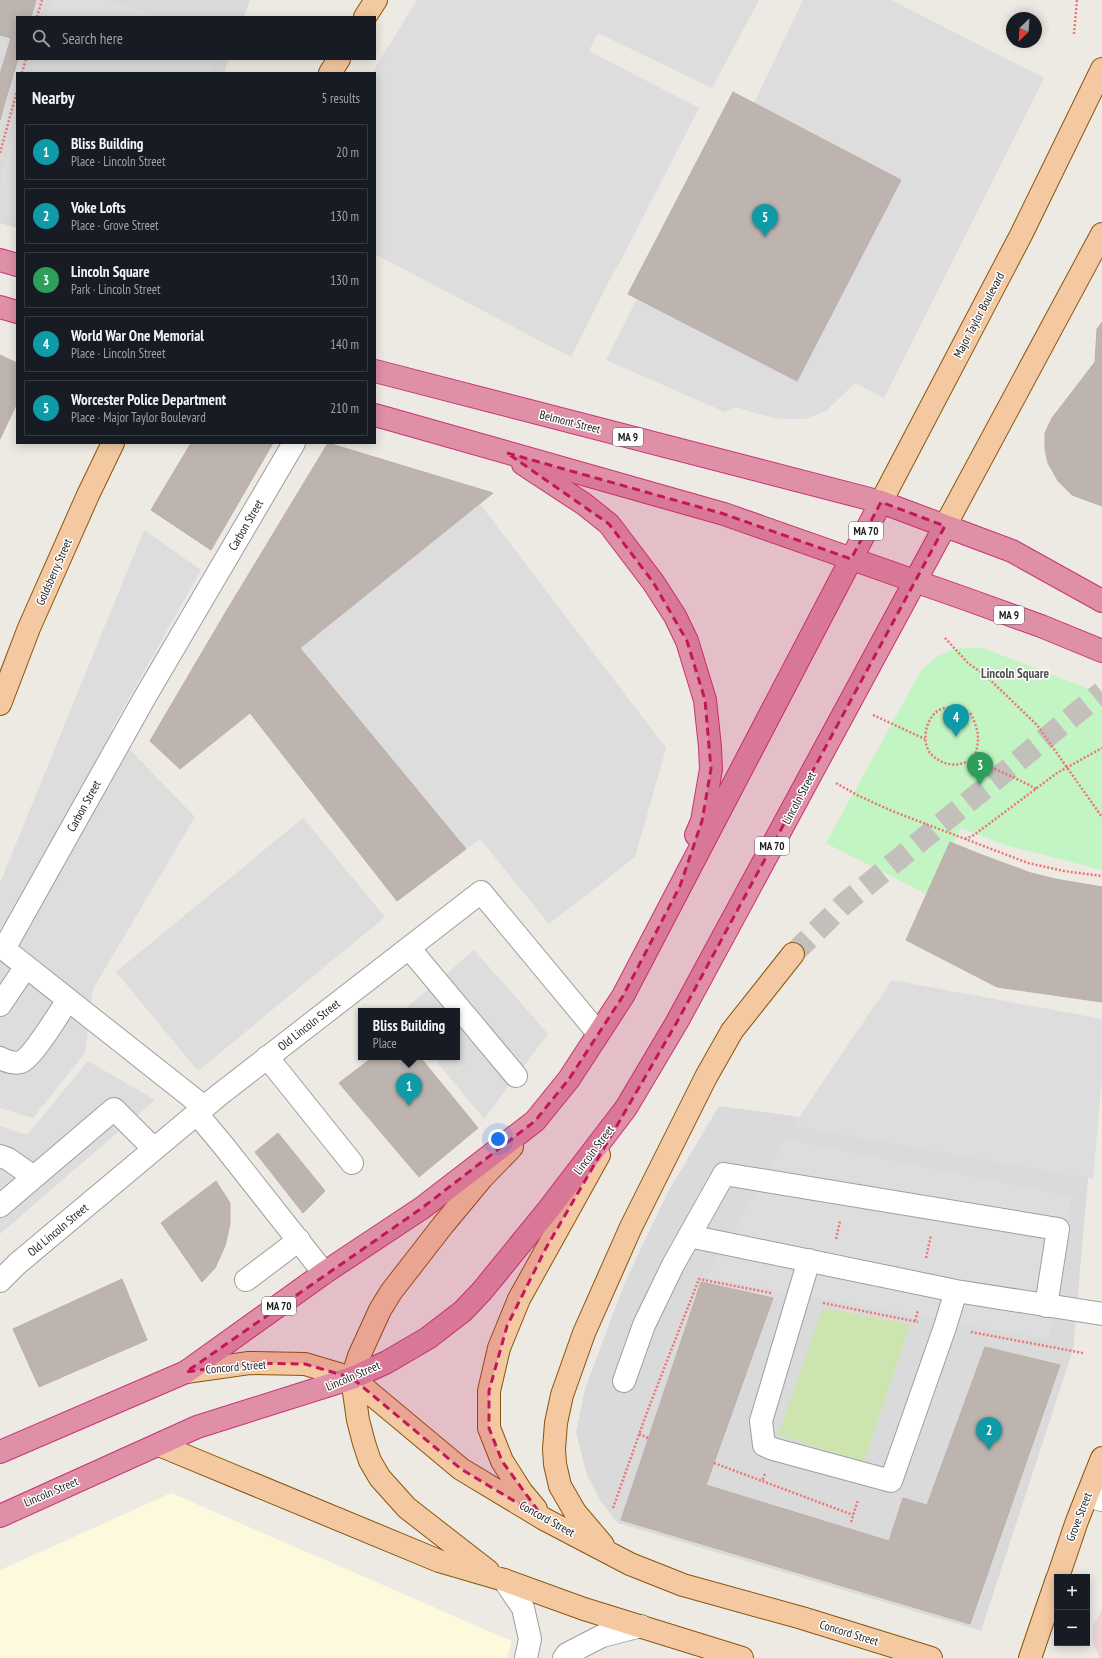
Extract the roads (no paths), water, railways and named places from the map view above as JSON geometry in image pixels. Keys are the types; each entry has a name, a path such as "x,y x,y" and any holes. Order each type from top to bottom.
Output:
{"highway":[{"path":"0,260 16,265"},
{"path":"0,307 16,312"},
{"name":"Belmont Street","path":"376,371 881,502"},
{"name":"MA 9","path":"376,415 724,514 1041,626 1102,651"},
{"path":"507,453 584,504 609,524 653,582 675,616 687,641 705,700 711,768 702,821 680,886"},
{"name":"MA 9","path":"881,502 1012,551 1102,601"},
{"name":"Major Taylor Boulevard","path":"851,559 881,502"},
{"name":"Lincoln Street","path":"0,1516 198,1427 352,1378 387,1362 428,1338 463,1310 487,1285 548,1210 626,1108 677,1022 945,526"},
{"name":"MA 70","path":"0,1452 186,1372 324,1273 422,1208 535,1121 569,1079 623,996 851,559"}],"main road":[{"path":"366,16 376,0"},
{"path":"331,72 338,60"},
{"name":"Major Taylor Boulevard","path":"881,502 1017,242 1102,68"},
{"path":"945,526 1102,234"},
{"name":"Goldsberry Street","path":"0,704 29,628 113,444"},
{"path":"610,1553 575,1512 560,1486 555,1464 554,1449 556,1423 562,1395 584,1333 630,1227 706,1077 732,1031 793,954"},
{"path":"544,1519 521,1490 502,1461 489,1428 488,1391 499,1348 519,1299 546,1248 626,1108"},
{"path":"504,1580 470,1557 407,1508 380,1478 370,1461 364,1443 358,1420 352,1378 359,1356 390,1292 482,1178 535,1121"},
{"name":"Concord Street","path":"186,1372 249,1363 305,1364 352,1378 461,1469 544,1519 630,1564 683,1585 802,1618 930,1658"},
{"path":"158,1445 439,1561 504,1580 584,1608 742,1658"},
{"name":"Grove Street","path":"1059,1574 1095,1498 1102,1458"},
{"name":"Grove Street","path":"1030,1658 1054,1587"}],"street":[{"name":"Carbon Street","path":"293,444 145,697 4,949 25,968 68,1000 200,1111 223,1145 324,1273"},
{"name":"Old Lincoln Street","path":"0,1281 17,1264 200,1111 481,892 598,1033"},
{"path":"409,948 459,1008"},
{"path":"0,1005 25,968"},
{"path":"0,1058 10,1062 21,1062 30,1055 68,1000"},
{"path":"460,1009 516,1076"},
{"path":"267,1058 352,1163"},
{"path":"0,1206 114,1109 154,1149"},
{"path":"0,1156 8,1159 34,1177"},
{"path":"624,1381 644,1325 673,1265 724,1174 1058,1229 1046,1306"},
{"path":"689,1236 956,1291 1102,1314"},
{"path":"246,1280 299,1240"},
{"path":"809,1260 761,1421 764,1445 773,1449 891,1481 945,1327 956,1291"},
{"path":"504,1580 523,1608 530,1639 526,1658"},
{"path":"564,1658 567,1654 602,1636 641,1626"}],"tunnel":[{"path":"793,954 845,903 1102,692"}],"place":[{"name":"Worcester Police Department","path":"765,237"},
{"name":"World War One Memorial","path":"956,737"},
{"name":"Lincoln Square","path":"980,785"},
{"name":"Bliss Building","path":"409,1106"},
{"name":"Voke Lofts","path":"989,1450"}],"district":[{"name":"Lincoln Square","path":"1015,673"}]}
